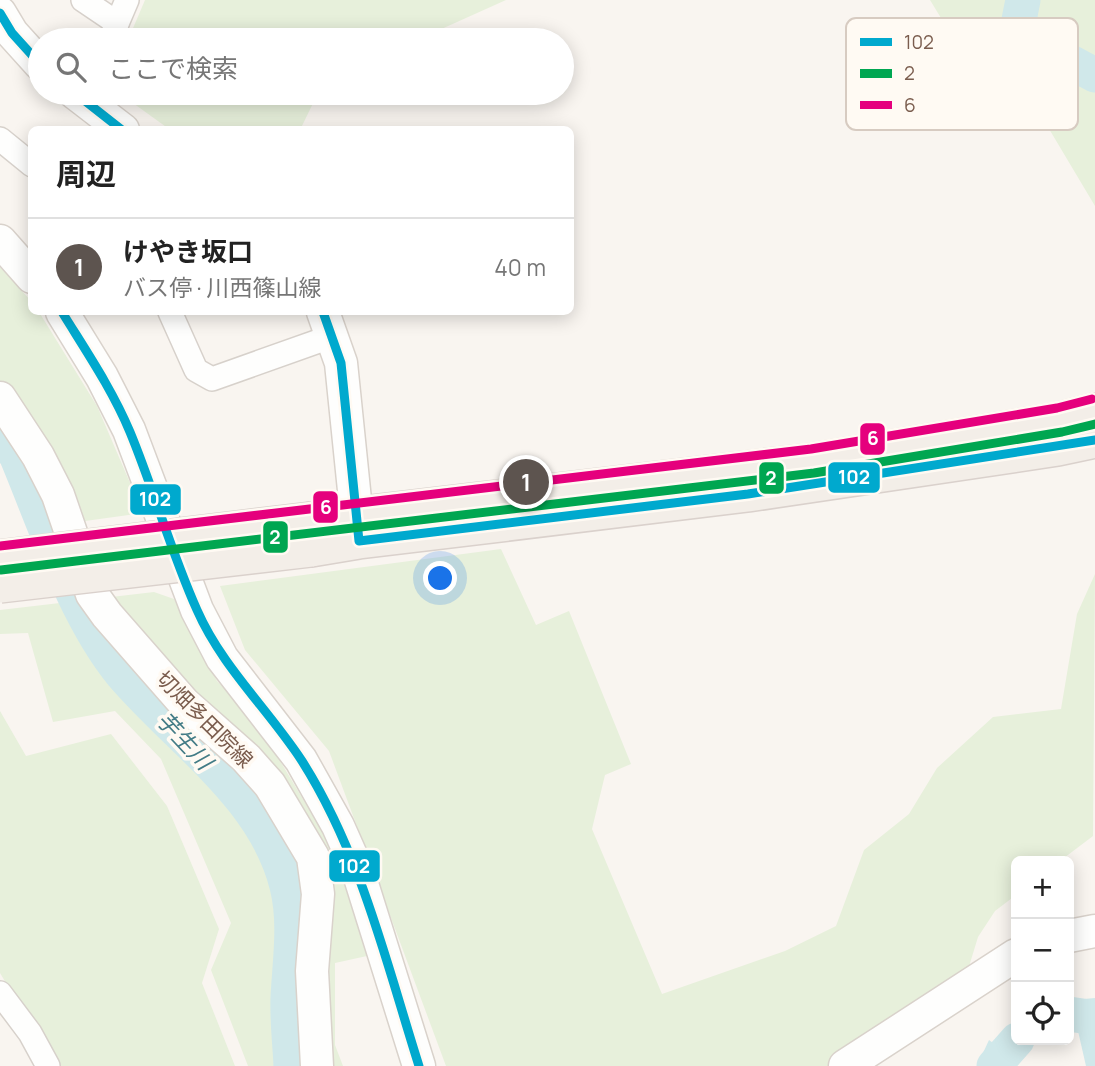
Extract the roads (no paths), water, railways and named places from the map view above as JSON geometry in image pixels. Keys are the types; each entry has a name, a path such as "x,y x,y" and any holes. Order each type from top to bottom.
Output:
{"main road":[{"path":"1059,434 1095,411"},
{"path":"0,585 358,527 748,494 1059,434 1095,440"},
{"path":"0,558 311,534"}],"street":[{"path":"83,0 110,28"},
{"path":"114,28 127,0"},
{"path":"0,13 12,33 28,51"},
{"path":"94,105 118,126"},
{"path":"0,139 28,161"},
{"path":"0,241 28,272"},
{"path":"64,315 102,377 129,430 197,610 216,646 301,760 338,826 358,871 419,1066"},
{"path":"171,315 196,370 212,379 328,324 341,363 358,527"},
{"name":"切畑多田院線","path":"0,398 38,456 58,495 92,594 107,615 184,702 246,758 270,785 313,857 318,894 312,971 317,1066"},
{"path":"1074,935 1095,932"},
{"path":"845,1066 1011,958"},
{"path":"0,993 30,1033 48,1066"}],"water":[{"path":"1095,998 1095,1066 1086,1066 1078,1031 1084,999"},
{"path":"989,1040 1013,1058 1011,1066 977,1066"}],"waterway":[{"path":"1019,18 1023,0"},
{"path":"1078,66 1095,75"},
{"name":"芋生川","path":"0,434 16,455 75,598 105,651 145,699 218,771 240,797 260,824 276,854 287,886 291,913 288,1006 291,1066"},
{"path":"1074,1015 1095,1018"},
{"path":"994,1066 1013,1045"}],"place":[{"name":"けやき坂口","path":"526,482"}]}
